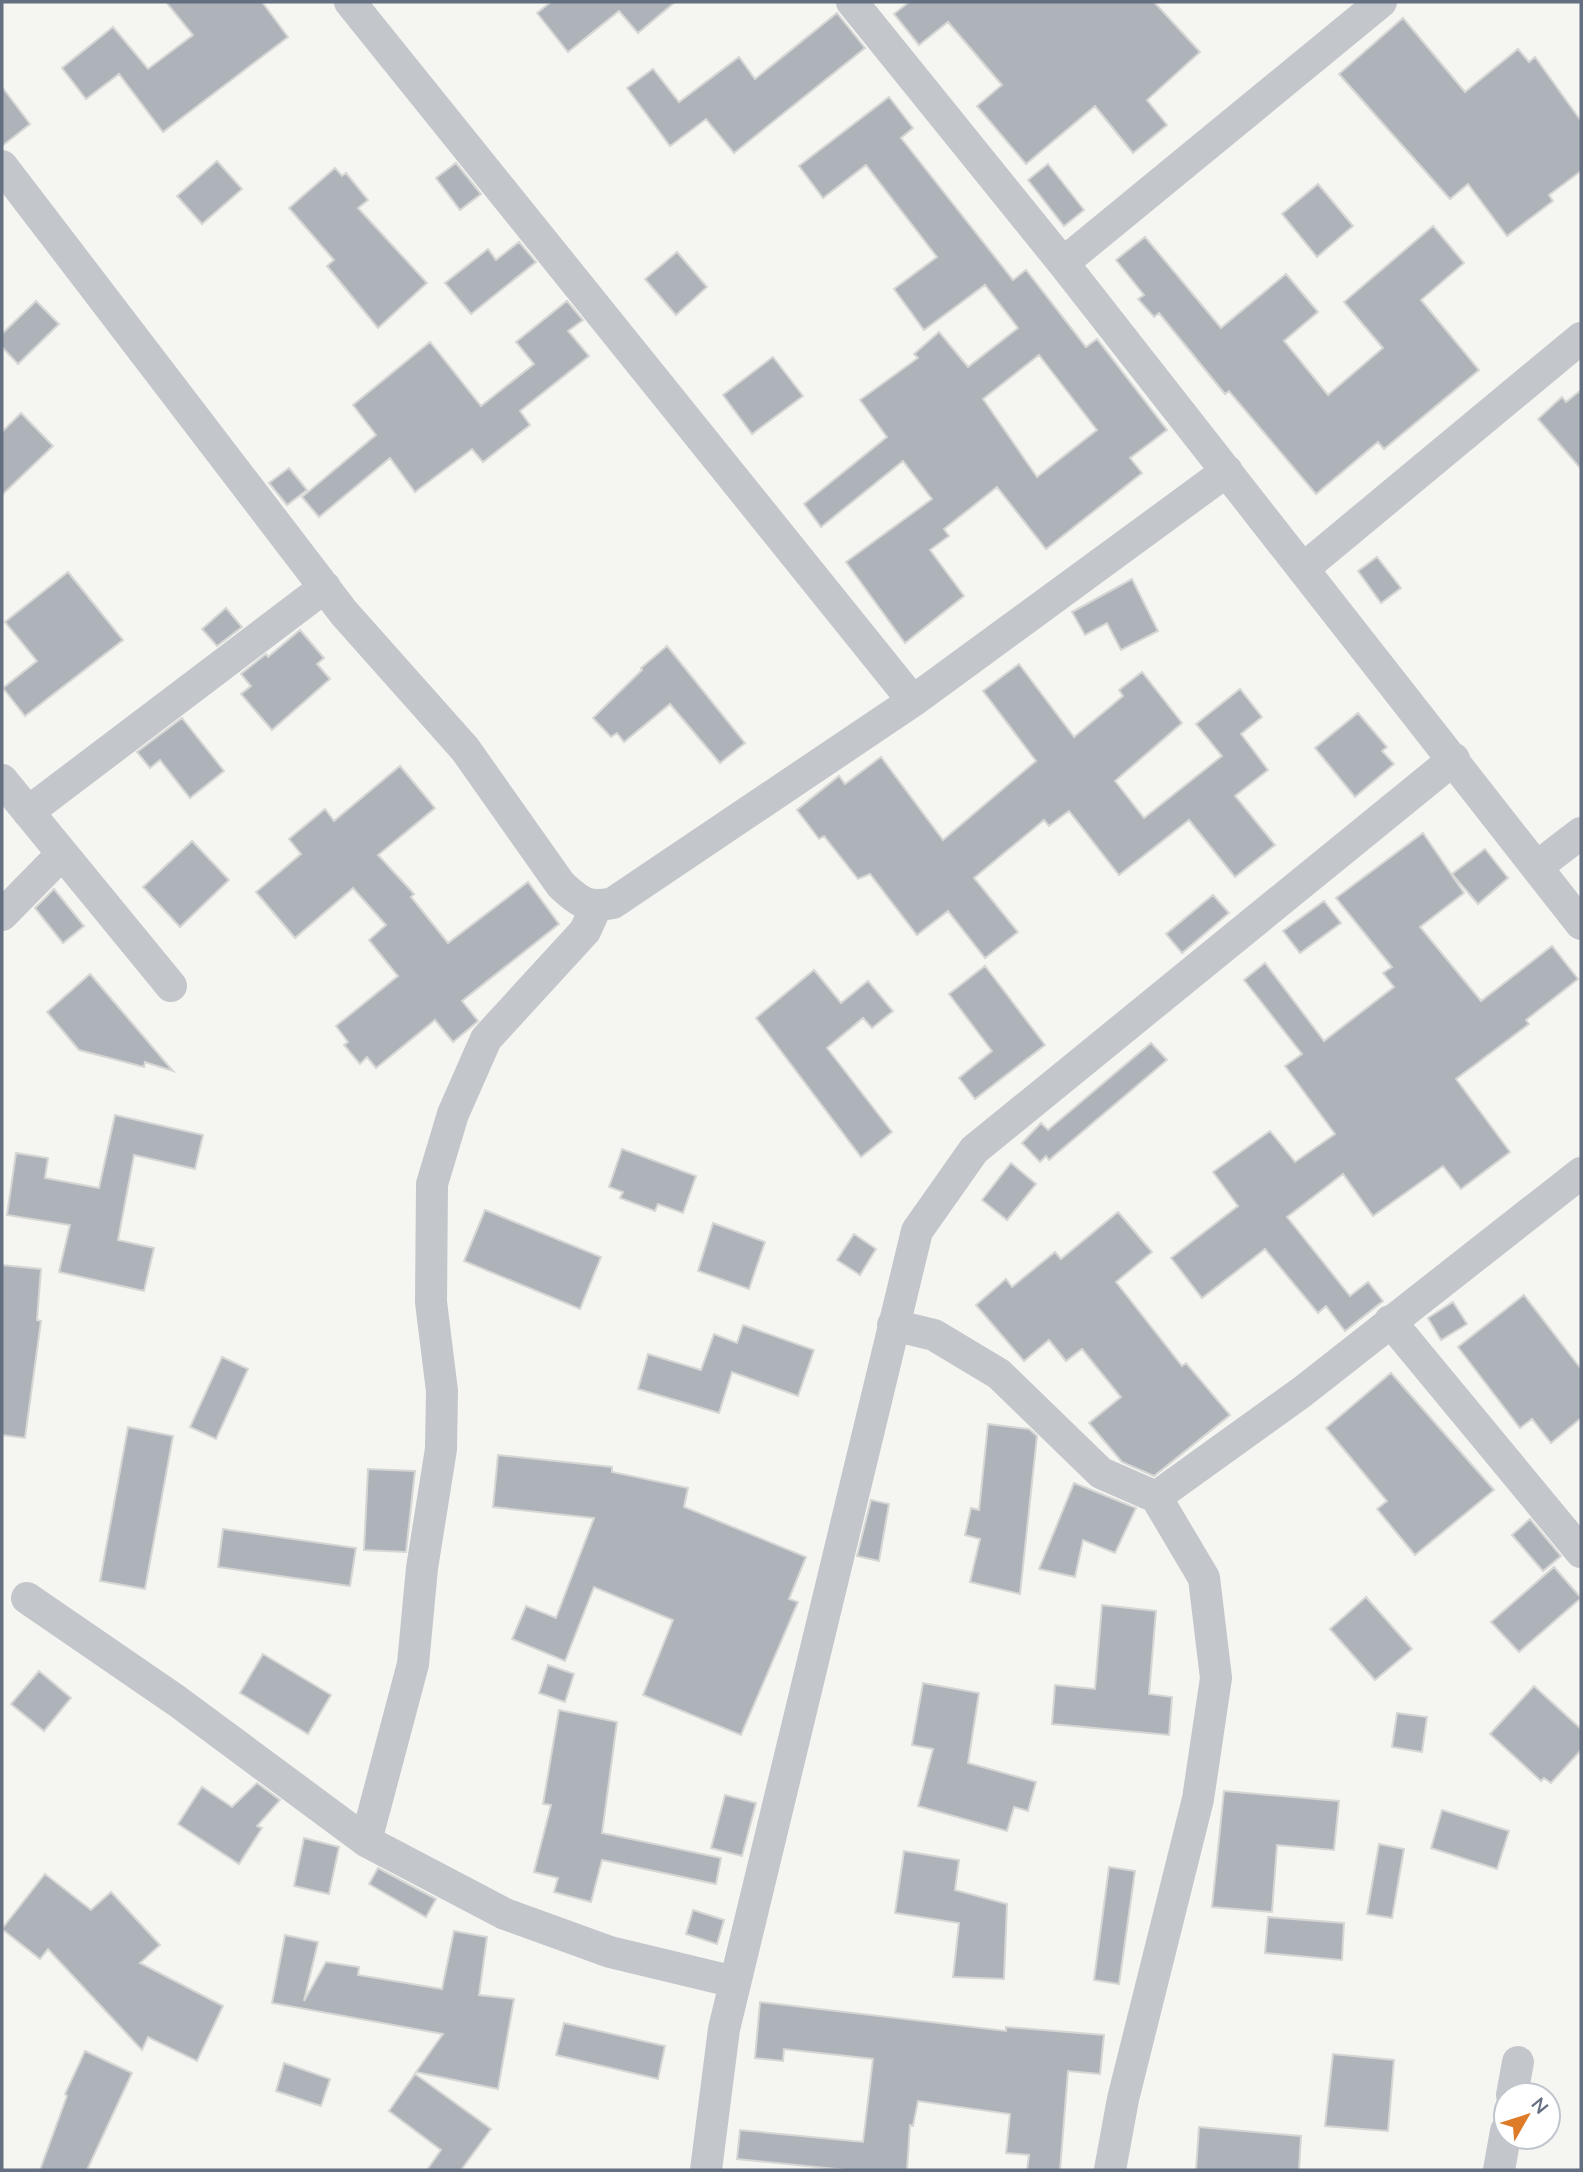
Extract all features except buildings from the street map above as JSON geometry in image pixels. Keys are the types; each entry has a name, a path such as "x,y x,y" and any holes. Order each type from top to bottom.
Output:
{"street":[{"path":"350,2 913,701"},
{"path":"852,2 1063,263 1581,924"},
{"path":"1063,263 1381,2"},
{"path":"2,166 325,587 465,749 561,885 579,902 596,907 613,903 913,701 1227,471"},
{"path":"1304,568 1581,338"},
{"path":"28,812 325,587"},
{"path":"706,2170 724,2029 917,1231 974,1150 1454,759"},
{"path":"2,780 171,986"},
{"path":"1538,866 1581,833"},
{"path":"2,915 62,853"},
{"path":"366,1840 413,1664 422,1568 441,1449 442,1391 431,1302 432,1184 453,1114 486,1039 585,931 596,907"},
{"path":"1156,1497 1302,1391 1581,1173"},
{"path":"1390,1321 1581,1552"},
{"path":"893,1325 934,1335 999,1374 1101,1474 1156,1497 1204,1578 1216,1678 1198,1799 1123,2099 1110,2170"},
{"path":"27,1598 177,1701 366,1840 505,1914 610,1952 735,1982"},
{"path":"1515,2081 1518,2062"},
{"path":"1499,2170 1502,2151"}]}
